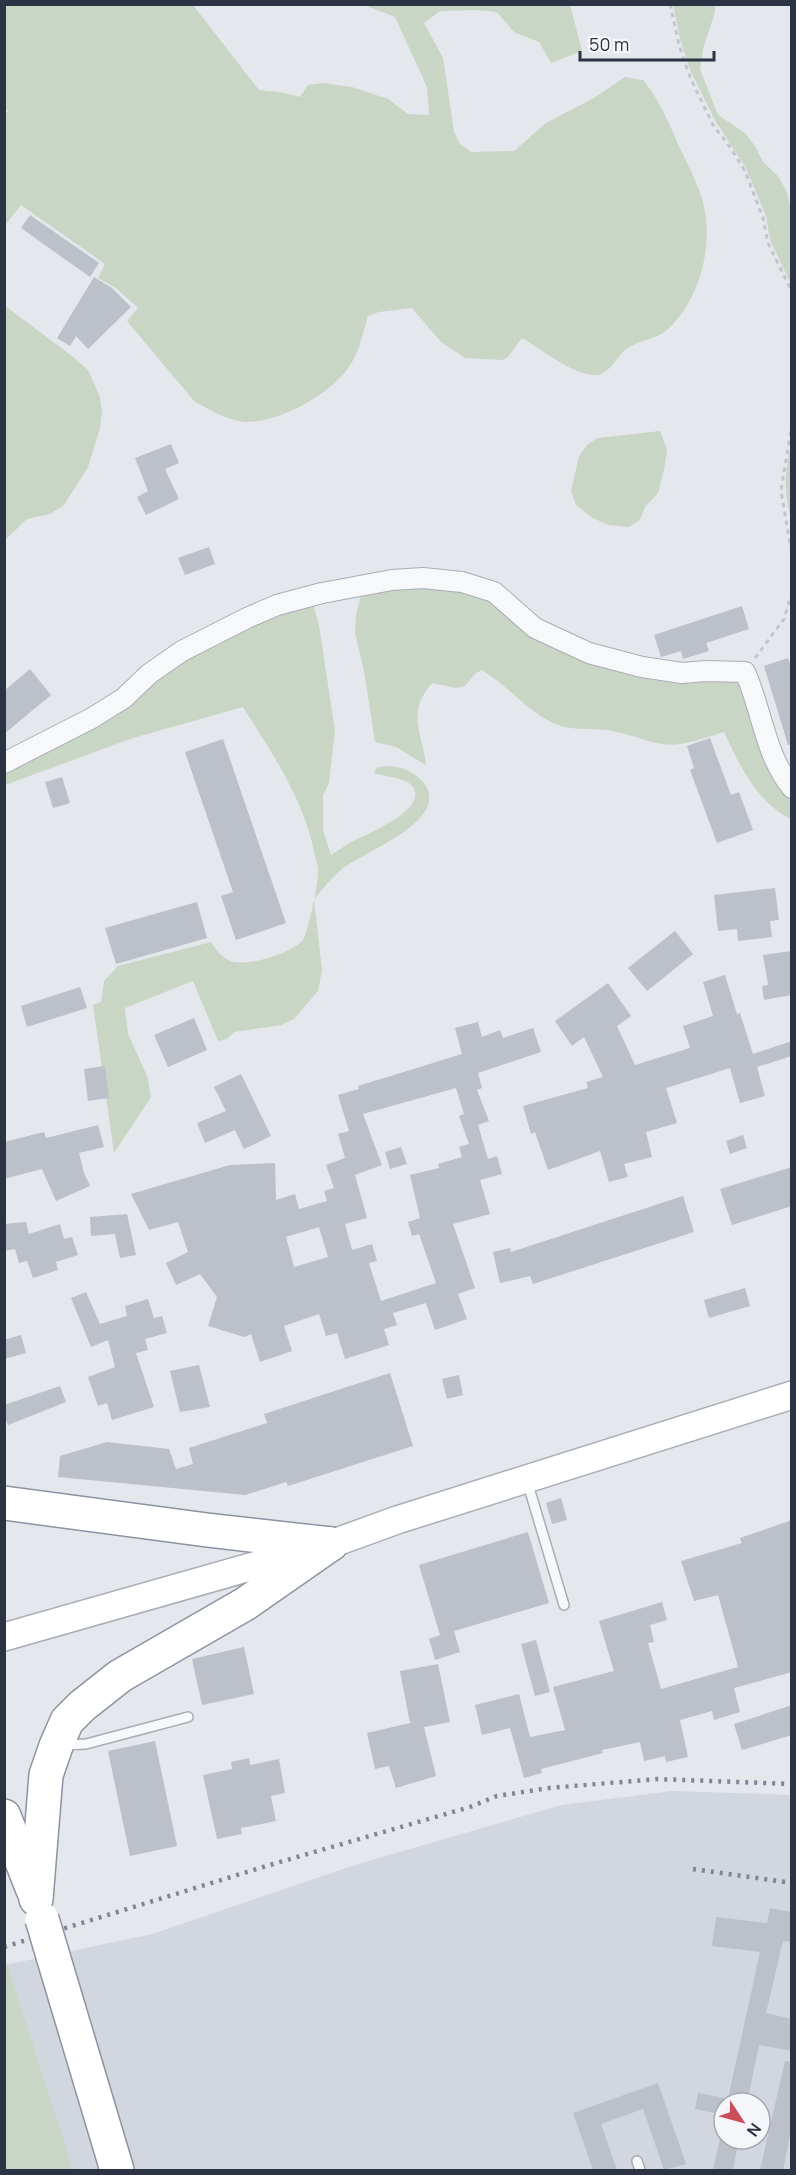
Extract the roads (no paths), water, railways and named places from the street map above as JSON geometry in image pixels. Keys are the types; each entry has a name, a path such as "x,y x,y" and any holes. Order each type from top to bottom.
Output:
{"highway":[{"path":"4,1503 331,1544"},
{"path":"39,1909 46,1775 68,1721 82,1706 120,1676 245,1604 331,1544"},
{"path":"4,1816 39,1909 117,2170"}],"main road":[{"path":"4,1637 331,1544 397,1520 792,1395"}],"street":[{"path":"4,763 92,718 124,698 149,674 182,651 247,618 277,605 322,592 392,580 423,578 462,582 494,592 535,628 589,652 642,667 682,673 706,670 746,672 772,755 784,780 792,788"}],"lane":[{"path":"526,1479 564,1605"},
{"path":"56,1746 86,1744 188,1717"}],"railway":[{"path":"4,1947 273,1864 470,1807 497,1796 549,1788 657,1779 792,1784"},
{"path":"693,1869 792,1883"}]}
